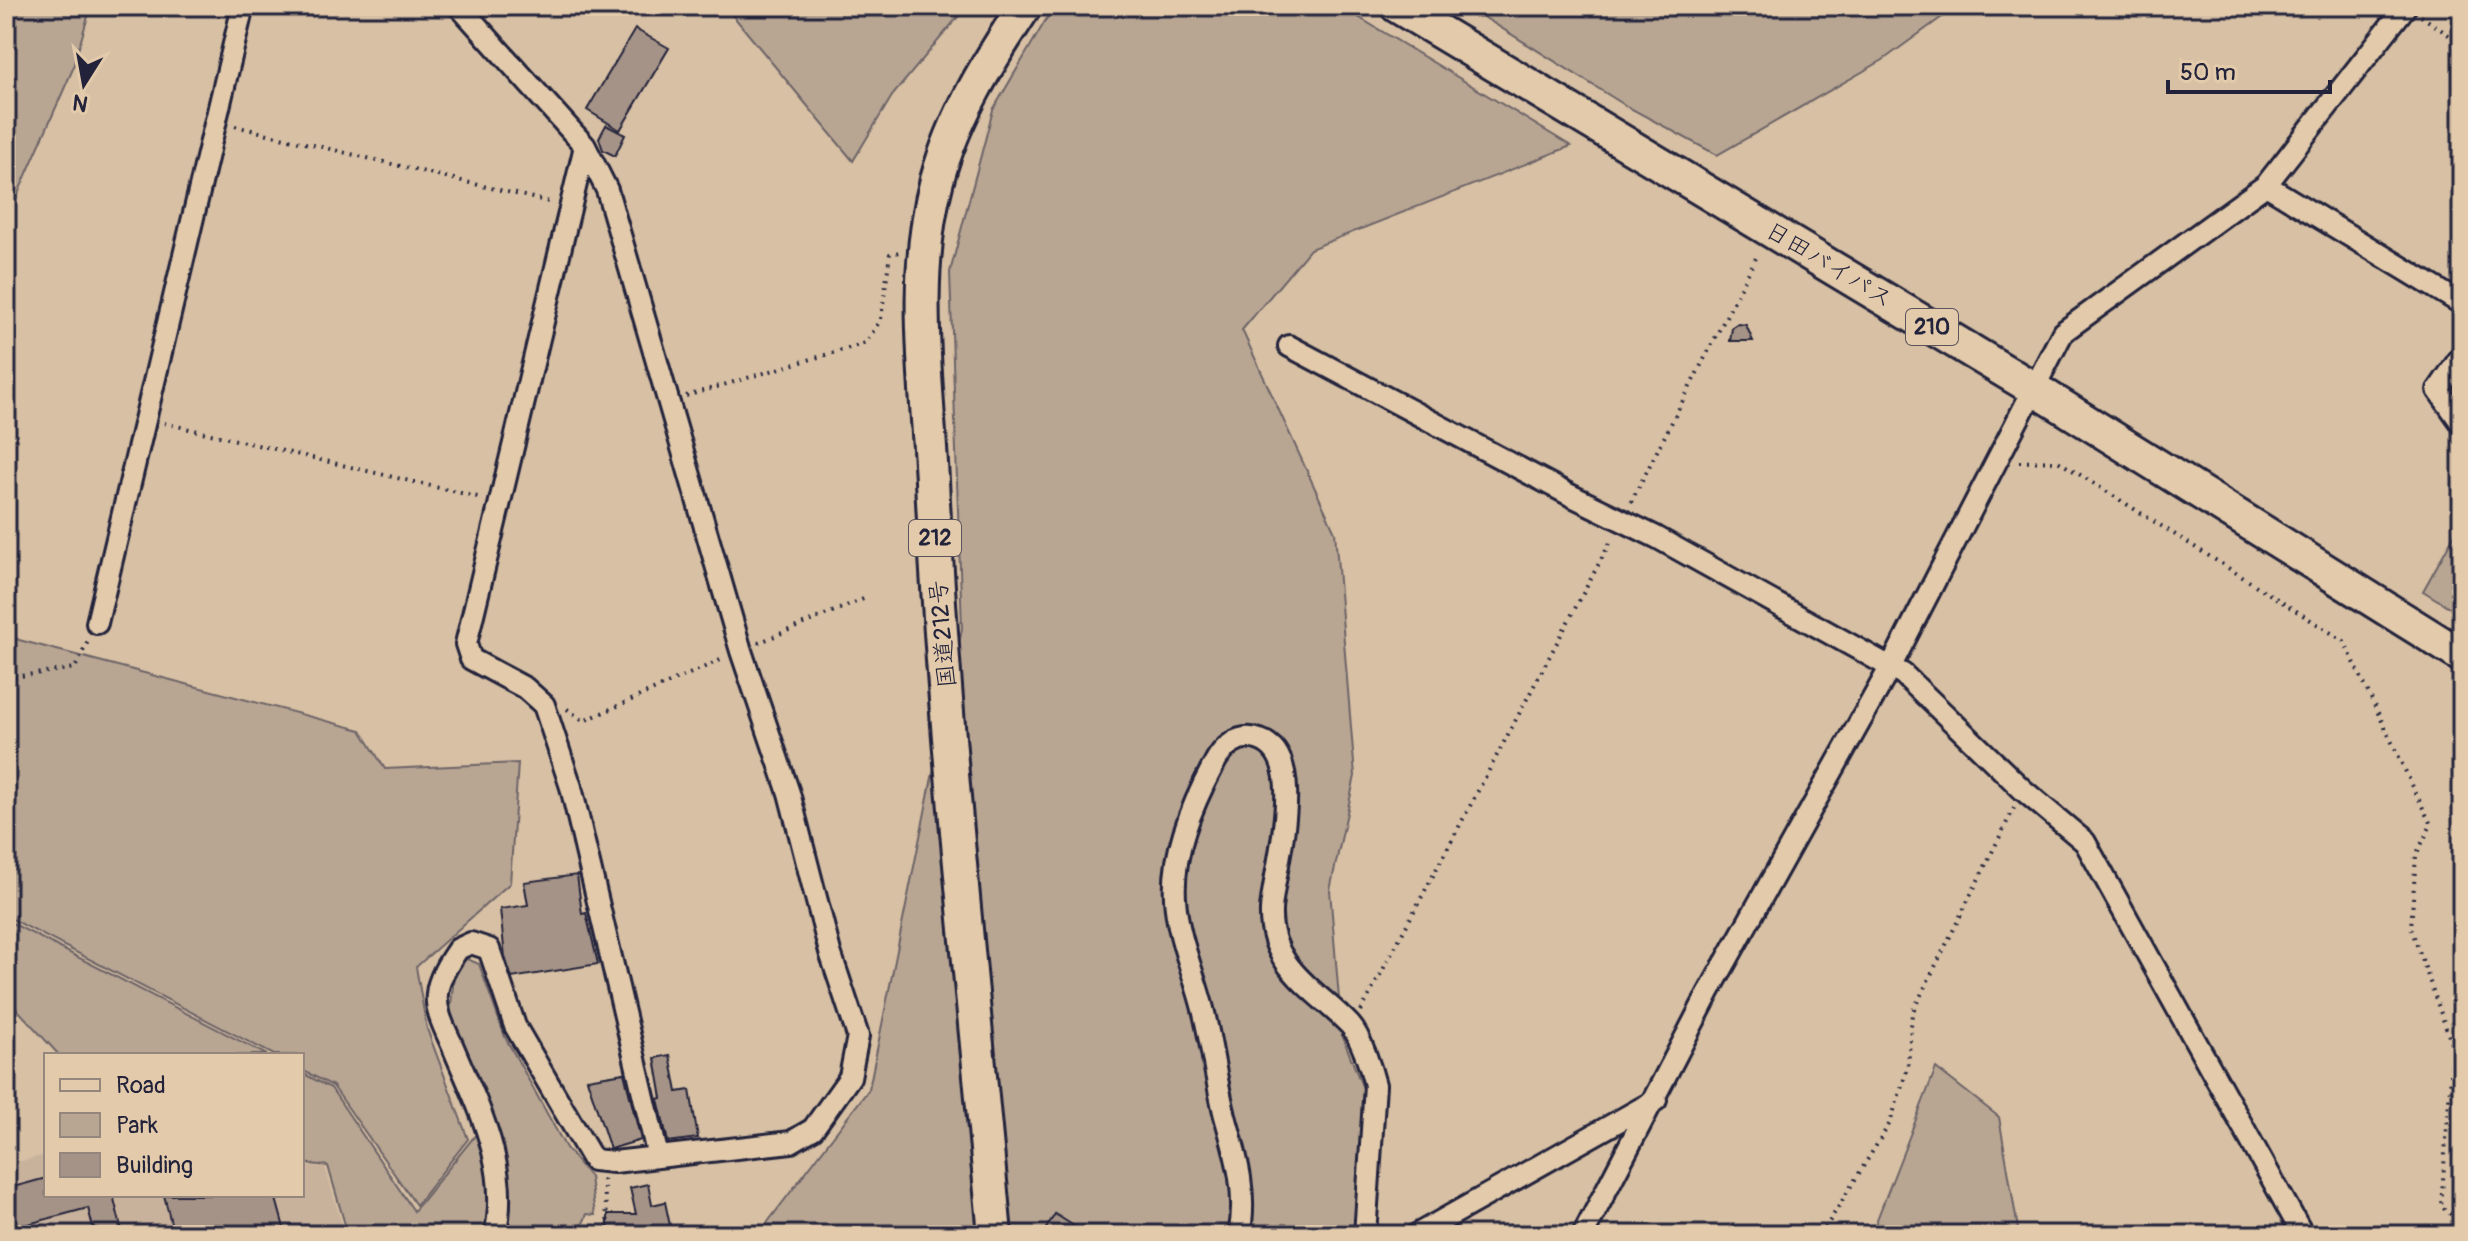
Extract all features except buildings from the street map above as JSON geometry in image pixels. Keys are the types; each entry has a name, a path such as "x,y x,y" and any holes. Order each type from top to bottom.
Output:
{"highway":[{"name":"国道212号","path":"995,1235 935,551 923,286 926,234 937,179 961,110 1025,6"},
{"name":"日田バイパス","path":"1397,6 2036,390 2462,656"}],"street":[{"path":"97,623 243,6"},
{"path":"459,6 585,146 607,190 741,651 789,793 830,952 858,1036 850,1077 813,1129 791,1142 614,1162 593,1160 515,1026 489,949 471,943 458,949 437,993 439,1014 488,1131 499,1177 501,1210 495,1235"},
{"path":"1583,1235 1656,1100 1709,992 1891,666 2036,390 2063,332 2266,185 2412,10"},
{"path":"585,146 466,644 471,659 525,688 544,705 571,787 658,1157"},
{"path":"2266,185 2462,304"},
{"path":"1289,346 1621,522 1656,537 1903,674 2023,790 2085,842 2303,1235"},
{"path":"2462,355 2438,390 2462,424"},
{"path":"1239,1235 1239,1160 1175,897 1181,842 1202,786 1219,755 1236,740 1249,737 1265,741 1280,758 1287,805 1271,911 1276,947 1300,983 1353,1028 1370,1062 1375,1085 1365,1235"},
{"path":"1416,1235 1656,1100"}],"path":[{"path":"2412,10 2462,44"},
{"path":"216,121 571,207"},
{"path":"1353,1028 1621,522 1770,230"},
{"path":"668,401 866,343 881,319 890,254 902,251"},
{"path":"145,419 500,502"},
{"path":"1997,462 2058,461 2344,641 2431,825 2416,855 2411,928 2453,1048 2441,1206 2462,1224"},
{"path":"566,709 584,721 868,597"},
{"path":"6,678 75,668 97,623"},
{"path":"1821,1235 1890,1123 1908,1067 1912,1013 2023,790"},
{"path":"593,1160 605,1183 609,1235"}],"shaded area":[{"path":"44,1156 44,1197 304,1197 304,1166 325,1167 345,1235 6,1235 6,1165"}],"green space":[{"path":"6,6 91,6 72,71 20,189 6,231"},
{"path":"725,6 967,6 892,96 853,161"},
{"path":"1054,6 1340,6 1571,146 1310,249 1242,330 1335,532 1355,776 1330,890 1342,1035 1367,1099 1353,1235 758,1235 869,1089 962,629 950,272 993,110"},
{"path":"1466,6 1957,6 1883,60 1717,155 1628,107"},
{"path":"2462,521 2462,615 2423,591"},
{"path":"6,633 19,640 361,730 385,769 518,763 510,883 416,967 427,1029 468,1139 416,1205 333,1086 304,1071 304,1053 270,1053 10,918 6,911"},
{"path":"6,920 263,1053 57,1053 6,997"},
{"path":"467,959 479,964 505,1037 566,1148 590,1177 595,1215 587,1214 578,1235 500,1235 507,1212 449,1024 455,966"},
{"path":"1936,1068 1999,1117 2019,1235 1871,1235"},
{"path":"304,1074 331,1088 414,1211 477,1133 488,1171 491,1196 486,1235 348,1235 328,1166 304,1163"}]}
